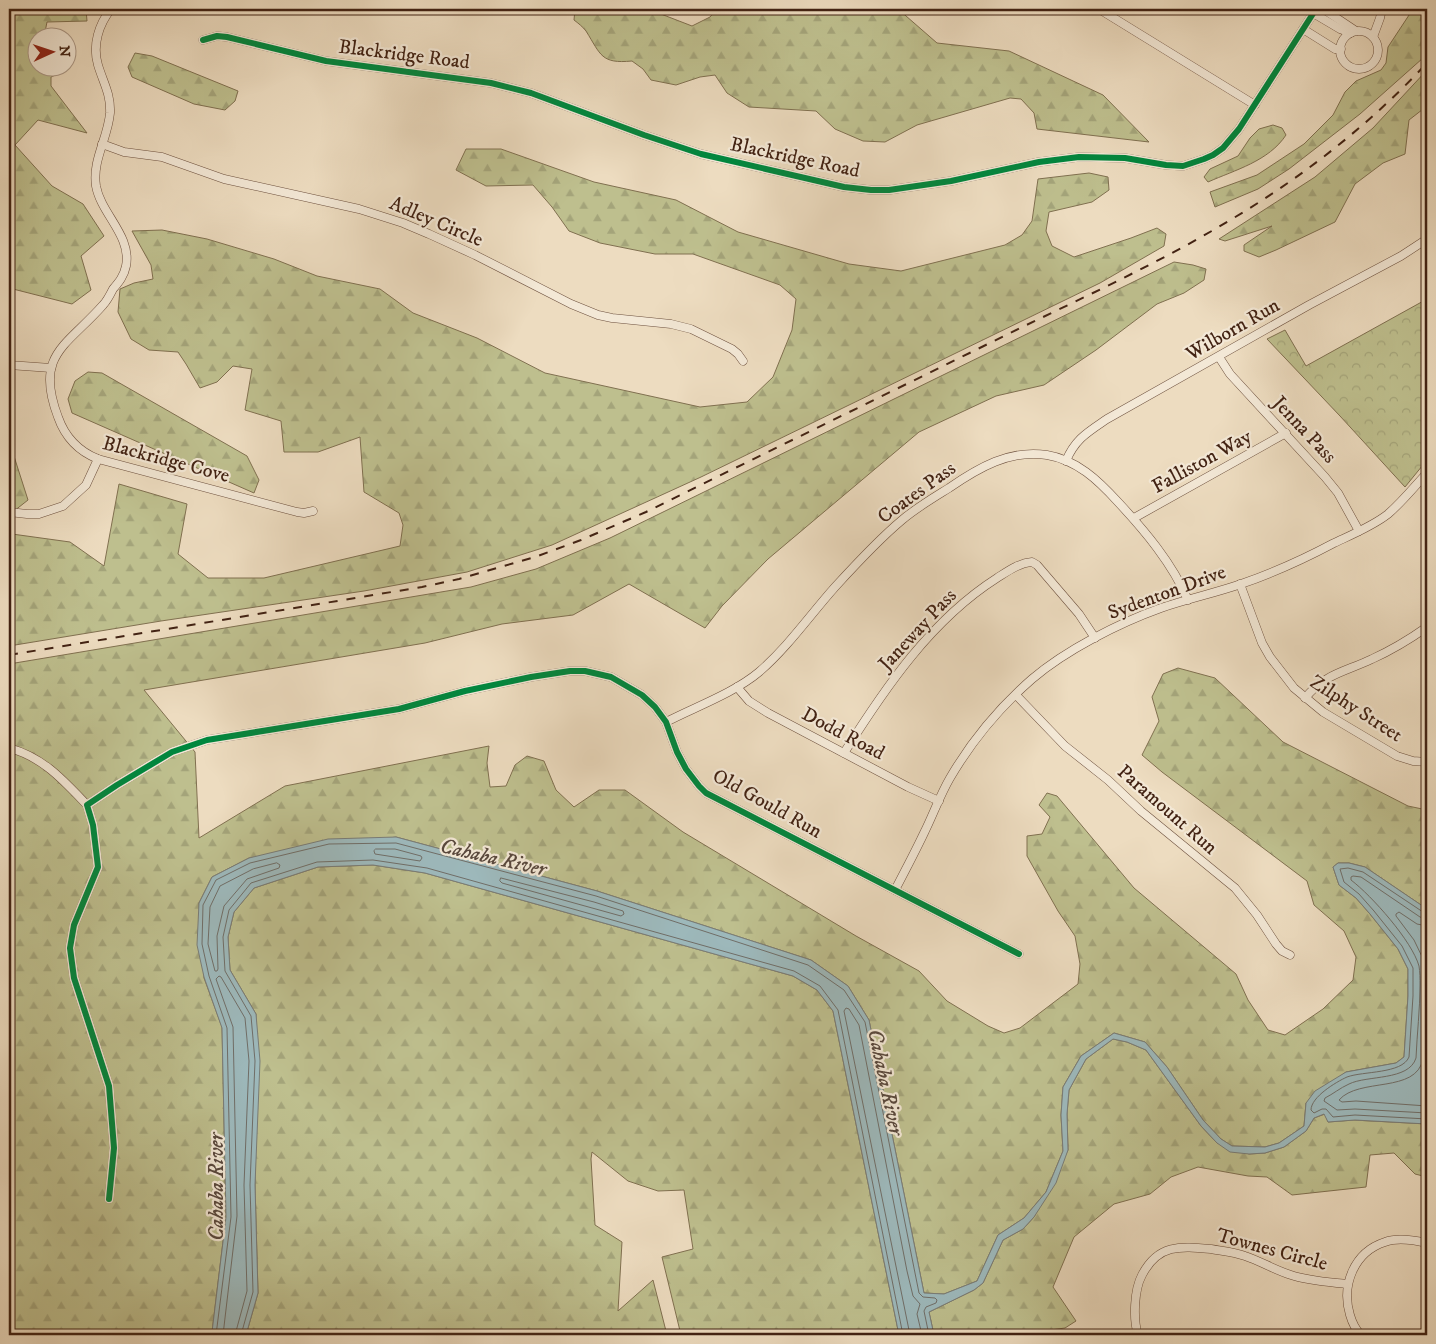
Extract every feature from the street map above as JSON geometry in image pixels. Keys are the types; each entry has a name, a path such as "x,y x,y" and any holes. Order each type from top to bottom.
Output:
{"street":[{"name":"Blackridge Cove","path":"112,9 103,21 96,43 98,64 109,96 110,111 97,159 95,177 96,186 103,205 123,241 127,256 126,266 122,277 105,304 55,356 51,368 50,386 53,405 67,436 76,446 90,456 297,512 314,512"},
{"path":"1099,9 1255,106"},
{"path":"1323,9 1353,32"},
{"path":"1373,36 1382,9"},
{"path":"1314,11 1340,29 1365,32 1373,36 1377,44 1378,54 1373,62 1366,67 1357,68 1349,65 1344,60 1341,49 1344,40 1353,32"},
{"name":"Blackridge Road","path":"203,40 217,36 227,37 326,61 491,83 531,93 701,154 844,187 889,190 951,181 1039,162 1079,157 1125,158 1183,166 1204,159 1223,148 1239,129 1314,11"},
{"path":"1303,29 1335,49 1341,49"},
{"name":"Adley Circle","path":"102,144 124,152 162,157 224,178 359,209 403,223 438,238 571,304 612,318 671,324 691,329 732,349 743,361"},
{"name":"Wilborn Run","path":"1066,460 1077,440 1107,419 1401,256 1427,239"},
{"name":"Jenna Pass","path":"1220,357 1230,374 1326,477 1338,493 1359,531"},
{"path":"9,365 51,368"},
{"name":"Falliston Way","path":"1134,518 1286,433"},
{"name":"Coates Pass","path":"666,722 737,687 758,672 781,651 857,563 918,507 987,464 1017,455 1047,455 1066,460 1093,476 1134,518 1176,574 1188,600"},
{"path":"9,512 39,514 63,506 86,485 98,459"},
{"name":"Sydenton Drive","path":"895,890 949,780 961,760 980,734 1016,695 1048,666 1095,638 1136,618 1240,584 1284,567 1359,531 1387,515 1427,473"},
{"name":"Janeway Pass","path":"844,753 885,691 933,632 969,598 990,582 1017,566 1032,562 1037,565 1079,614 1095,638"},
{"name":"Zilphy Street","path":"1240,584 1262,643 1270,657 1294,688 1323,712 1398,756 1413,761 1427,762"},
{"path":"1306,698 1314,688 1329,677 1386,652 1427,628"},
{"name":"Old Gould Run","path":"87,805 172,752 207,740 399,709 465,690 531,677 570,671 585,671 611,677 642,695 654,707 666,722 677,752 686,768 706,793 1019,954"},
{"name":"Dodd Road","path":"737,687 748,701 908,787 939,801"},
{"name":"Paramount Run","path":"1016,695 1065,746 1108,780 1141,812 1235,888 1257,915 1276,944 1282,951 1290,955"},
{"path":"9,748 39,760 65,782 87,805 93,825 98,866 74,925 70,948 74,978 109,1086 114,1148 110,1199"},
{"path":"1361,1335 1356,1331 1346,1296 1354,1267 1367,1253 1385,1242 1407,1239 1427,1243"},
{"name":"Townes Circle","path":"1138,1335 1135,1306 1139,1280 1153,1259 1164,1251 1174,1248 1186,1246 1235,1252 1292,1276 1348,1284"}],"green space":[{"path":"9,9 86,9 87,21 47,22 46,28 28,28 28,78 51,78 51,86 87,133 38,120 15,145 52,186 83,204 104,236 81,256 91,290 72,304 13,289 9,308"},
{"path":"575,9 648,9 692,26 710,17 717,9 898,9 937,43 1009,51 1103,95 1149,142 1037,129 1034,113 1021,99 1010,98 917,125 885,142 863,141 835,129 816,111 749,107 727,93 715,75 700,77 676,85 651,80 643,69 632,61 614,61 603,56 586,31 574,20"},
{"path":"1413,9 1427,9 1427,53 1423,58 1360,114 1289,169 1258,189 1215,207 1210,192 1257,175 1304,144 1333,115 1345,92 1356,81 1381,70 1386,63 1388,47"},
{"path":"135,53 152,56 238,91 235,101 225,110 194,104 132,77 128,67"},
{"path":"1427,70 1427,106 1409,120 1405,154 1383,163 1355,184 1335,222 1259,257 1244,251 1244,245 1272,226 1225,241 1219,239 1315,177 1373,128"},
{"path":"1273,125 1282,128 1286,135 1270,152 1251,164 1208,182 1204,177 1210,169 1238,156 1250,138 1259,129"},
{"path":"466,149 501,149 594,182 676,200 738,232 849,264 901,271 1005,245 1022,235 1032,221 1038,179 1089,173 1108,177 1109,190 1092,202 1049,212 1046,231 1052,246 1074,257 1157,228 1166,234 1164,246 1100,283 701,477 552,545 467,572 364,591 9,646 9,522 12,534 70,542 104,566 119,484 187,504 178,554 208,578 264,578 400,546 403,525 399,513 364,492 360,437 318,452 284,452 281,421 245,410 252,369 233,366 217,382 200,388 178,352 149,350 131,339 118,312 120,289 134,283 153,279 151,265 132,231 162,230 207,239 274,259 317,276 380,289 413,313 477,338 545,373 700,407 747,402 773,377 792,330 796,299 780,285 693,254 655,254 600,243 569,231 533,185 486,186 456,170"},
{"path":"1174,262 1206,269 1204,280 1184,293 1157,304 1096,350 1044,385 996,396 919,432 768,559 722,606 705,628 629,584 573,615 502,624 425,643 144,690 195,752 199,838 285,786 489,746 487,763 490,787 506,786 515,765 527,756 544,761 556,790 574,807 599,790 625,790 683,832 856,936 919,971 947,1001 988,1026 1004,1033 1020,1028 1078,984 1080,964 1075,936 1058,911 1027,856 1027,836 1042,834 1050,817 1039,805 1047,793 1057,796 1134,888 1236,974 1248,1000 1268,1030 1285,1035 1323,1009 1353,980 1356,957 1344,931 1314,905 1307,881 1142,755 1159,721 1152,697 1163,674 1178,668 1215,678 1283,742 1408,806 1427,810 1427,909 1365,867 1349,863 1338,863 1333,867 1339,885 1356,898 1370,914 1398,949 1408,969 1404,1057 1396,1063 1346,1072 1306,1103 1304,1126 1279,1143 1265,1147 1232,1146 1221,1139 1203,1120 1167,1067 1145,1042 1114,1033 1081,1056 1063,1087 1061,1115 1063,1151 1046,1192 1024,1218 998,1235 977,1281 944,1294 924,1293 869,1020 848,986 811,960 597,891 396,837 249,858 212,877 199,903 204,978 222,1027 226,1217 212,1332 210,1335 9,1335 9,664 471,587 536,569 610,538"},
{"path":"1427,299 1427,460 1405,487 1267,339 1285,330 1306,366"},
{"path":"88,372 102,373 247,456 259,480 254,493 72,413 68,399 75,381"},
{"path":"9,447 12,450 28,500 9,515"},
{"path":"373,865 425,873 793,976 817,990 833,1011 899,1335 681,1335 662,1257 693,1249 684,1190 658,1191 628,1181 592,1152 595,1225 622,1242 618,1311 653,1280 667,1335 246,1335 258,1293 255,1185 256,1014 230,970 228,937 234,912 254,888 318,867"},
{"path":"1113,1039 1127,1042 1146,1050 1201,1126 1217,1143 1249,1154 1265,1153 1284,1147 1306,1131 1314,1118 1325,1114 1328,1122 1354,1120 1427,1124 1427,1177 1415,1174 1394,1153 1370,1155 1366,1187 1292,1195 1267,1177 1248,1176 1198,1167 1171,1177 1150,1194 1114,1204 1074,1237 1053,1287 1076,1321 1065,1328 1014,1335 934,1335 929,1312 974,1290 983,1283 1003,1240 1023,1229 1034,1217 1068,1150 1067,1114 1069,1090 1086,1059"}],"water":[{"path":"396,837 597,891 811,960 848,986 869,1020 924,1293 944,1294 977,1281 998,1235 1024,1218 1046,1192 1063,1151 1061,1115 1063,1087 1081,1056 1114,1033 1145,1042 1167,1067 1203,1120 1221,1139 1232,1146 1265,1147 1279,1143 1304,1126 1306,1103 1315,1091 1346,1072 1396,1063 1404,1057 1408,969 1398,949 1370,914 1356,898 1339,885 1333,867 1338,863 1349,863 1365,867 1427,909 1427,1124 1355,1120 1328,1122 1324,1114 1314,1118 1306,1131 1284,1147 1265,1153 1230,1152 1217,1143 1201,1126 1146,1050 1127,1042 1113,1039 1086,1059 1069,1090 1067,1114 1068,1150 1056,1183 1034,1217 1023,1229 1003,1240 983,1283 974,1290 929,1312 934,1335 899,1335 833,1011 817,990 793,976 425,873 373,865 318,867 254,888 234,912 228,937 230,970 256,1014 260,1061 255,1185 258,1293 246,1335 210,1335 212,1332 226,1217 222,1028 204,977 197,945 199,903 212,877 249,858 328,839"}],"railway":[{"path":"9,655 422,587 459,579 535,557 581,540 646,512 1122,279 1205,235 1285,185 1335,148 1383,107 1427,63"}],"cycle path":[{"path":"203,40 217,36 227,37 326,61 491,83 531,93 701,154 844,187 889,190 951,181 1039,162 1079,157 1125,158 1183,166 1204,159 1223,148 1239,129 1316,9"},
{"path":"109,1199 114,1148 109,1086 74,978 70,948 74,925 98,867 93,825 87,805 172,752 207,740 399,709 465,691 531,677 570,671 585,671 611,677 642,695 655,707 666,722 677,752 686,769 706,793 1019,954"}],"water label":[{"name":"Cahaba River","path":"493,858"},
{"name":"Cahaba River","path":"885,1082"},
{"name":"Cahaba River","path":"217,1187"}]}
